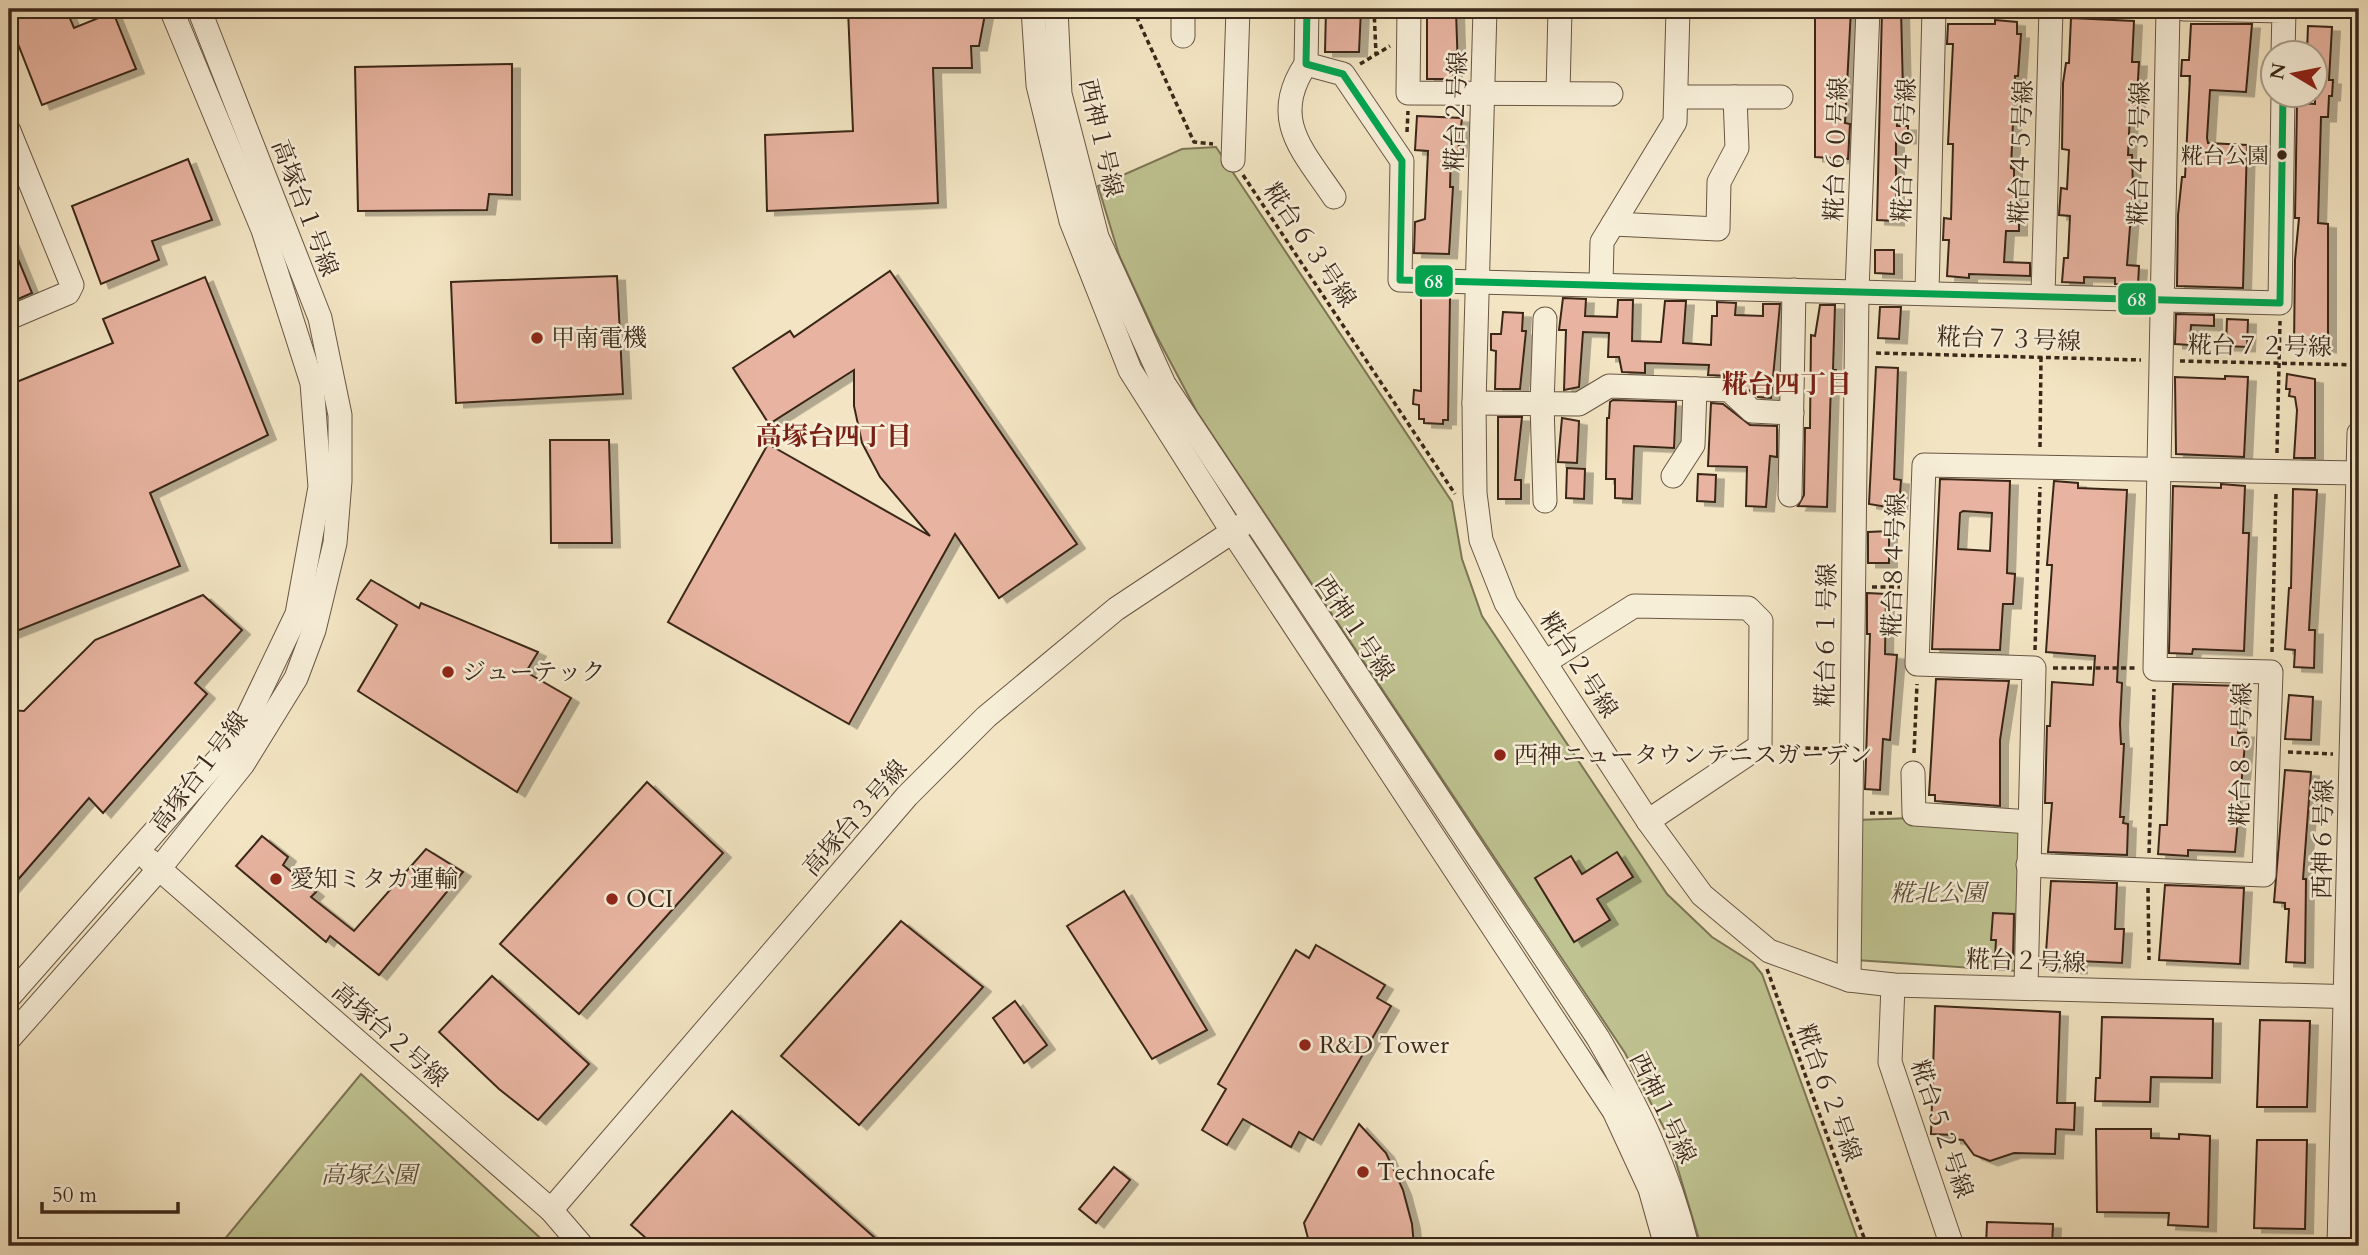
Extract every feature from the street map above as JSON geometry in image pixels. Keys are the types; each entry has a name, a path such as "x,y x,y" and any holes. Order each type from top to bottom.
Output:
{"street":[{"name":"高塚台１号線","path":"9,997 238,737 297,614 320,487 312,383 263,230 171,9"},
{"name":"高塚台１号線","path":"9,1039 159,869 243,764 296,678 314,630 335,543 340,481 340,415 320,318 200,9"},
{"name":"西神１号線","path":"1034,9 1038,85 1071,222 1130,370 1232,531 1614,1111 1650,1189 1666,1246"},
{"name":"西神１号線","path":"1056,9 1060,94 1097,237 1164,384 1611,1060 1638,1106 1668,1174 1687,1246"},
{"path":"1183,9 1184,36"},
{"path":"1233,160 1238,9"},
{"path":"1307,9 1306,64 1292,85 1291,134 1334,197"},
{"path":"1409,9 1408,93 1611,94"},
{"name":"糀台２号線","path":"1485,9 1474,403 1475,493 1481,540 1506,603 1547,661 1648,821 1702,895 1769,951 1849,980 1893,985 2352,997"},
{"path":"1558,93 1560,9"},
{"path":"1601,285 1602,242 1675,122 1678,9"},
{"name":"糀台６０号線","path":"1857,291 1868,9"},
{"name":"糀台４６号線","path":"1927,293 1934,9"},
{"name":"糀台４５号線","path":"2043,296 2051,9"},
{"name":"糀台４３号線","path":"2162,299 2168,9"},
{"path":"2184,9 2284,10 2283,38"},
{"path":"1306,64 1343,74 1402,161 1400,280 2280,303 2283,108"},
{"path":"1677,97 1781,97"},
{"path":"1613,224 1718,229 1719,182 1737,148 1735,97"},
{"path":"9,131 72,285 68,293 9,318"},
{"path":"1790,495 1794,289"},
{"name":"糀台６１号線","path":"1849,980 1857,291"},
{"path":"2155,668 2162,299"},
{"path":"1545,319 1542,404 1545,501"},
{"path":"1474,403 1579,404 1609,387 1729,390 1752,411 1792,413"},
{"path":"1673,476 1693,445 1695,389"},
{"name":"西神６号線","path":"2339,1246 2352,997 2351,754 2359,433"},
{"name":"糀台８４号線","path":"2034,668 1917,664 1924,465 2358,473"},
{"name":"高塚台３号線","path":"551,1210 907,796 986,717 1116,609 1251,519"},
{"path":"1547,661 1634,606 1748,608 1761,621 1760,746 1648,821"},
{"path":"2026,987 2034,668"},
{"name":"糀台８５号線","path":"2028,865 2264,875 2272,672 2155,668"},
{"path":"1913,774 1914,814 2030,822"},
{"name":"高塚台２号線","path":"139,851 551,1210 582,1246"},
{"name":"糀台５２号線","path":"1893,985 1890,1062 1952,1246"}],"path":[{"name":"糀台６３号線","path":"1133,9 1194,142 1223,145 1454,494 1475,493"},
{"path":"1374,9 1376,54"},
{"path":"2284,10 2349,9"},
{"path":"1343,74 1409,35"},
{"path":"1402,161 1407,148 1408,93"},
{"path":"2272,672 2280,303"},
{"name":"糀台７３号線","path":"1856,352 2161,361"},
{"path":"2041,357 2034,668 2155,668 2148,870 2149,960"},
{"name":"糀台７２号線","path":"2161,361 2359,365"},
{"path":"1853,587 1919,587"},
{"path":"1913,774 1917,664"},
{"path":"1760,746 1851,751"},
{"path":"2268,752 2351,754"},
{"path":"1851,813 1914,814"},
{"name":"糀台６２号線","path":"1769,951 1766,974 1867,1246"}],"green space":[{"name":"西神ニュータウンテニスガーデン","path":"1216,147 1452,502 1462,559 1482,616 1667,894 1712,937 1753,963 1762,974 1860,1246 1701,1246 1668,1136 1625,1053 1197,412 1155,333 1119,255 1098,186 1182,149"},
{"name":"糀北公園","path":"1913,818 2021,825 2017,971 1856,960 1856,820"},
{"name":"高塚公園","path":"361,1074 549,1246 219,1246"}],"building":[{"path":"9,9 66,9 74,28 113,12 136,69 42,105 9,21"},
{"path":"848,9 986,9 979,46 971,46 972,68 933,68 938,203 767,211 765,135 853,131"},
{"path":"1326,9 1361,9 1359,52 1325,52"},
{"path":"1431,9 1456,11 1458,70 1454,70 1453,79 1427,79 1427,12 1431,13"},
{"path":"1851,9 1845,123 1850,124 1848,159 1815,157 1815,10"},
{"path":"1882,9 1901,9 1903,91 1898,91 1897,126 1908,126 1908,139 1896,139 1896,221 1877,220"},
{"path":"2071,18 2134,21 2132,62 2139,62 2136,115 2130,114 2128,155 2132,155 2133,189 2127,265 2139,266 2138,285 2115,284 2115,278 2084,277 2084,283 2062,282 2064,258 2068,258 2070,216 2059,215 2061,188 2067,189 2069,150 2062,149 2063,83 2066,63 2069,63"},
{"path":"1995,20 2017,22 2017,34 2021,34 2018,76 2015,76 2011,168 2014,169 2014,186 2019,186 2019,231 2006,231 2004,262 2030,263 2030,276 1947,276 1949,240 1943,240 1944,218 1951,219 1953,144 1948,144 1953,44 1947,44 1948,24 1995,24"},
{"path":"2191,24 2252,24 2246,92 2210,90 2207,138 2208,143 2247,145 2243,288 2177,286 2178,215 2182,177 2185,177 2190,76 2181,76 2182,60 2189,60"},
{"path":"2308,26 2332,27 2330,62 2330,38 2308,38"},
{"path":"512,64 512,195 489,194 487,210 358,211 355,67"},
{"path":"2330,80 2333,80 2330,96"},
{"path":"2297,108 2328,108 2328,117 2321,117 2318,223 2328,224 2328,348 2294,346 2295,260 2299,218 2295,218"},
{"path":"1417,116 1462,118 1458,152 1451,152 1450,187 1453,187 1449,254 1414,253 1415,222 1425,219 1428,151 1415,150"},
{"path":"188,159 212,220 152,241 159,260 101,284 72,206"},
{"path":"9,237 32,293 9,303"},
{"path":"1875,250 1894,250 1894,274 1875,273"},
{"path":"890,271 1077,544 999,598 955,534 849,724 668,622 768,444 930,536 880,477 862,443 854,406 854,370 769,424 733,368 790,331 794,337"},
{"name":"甲南電機","path":"617,276 623,394 456,403 451,282"},
{"path":"205,277 268,435 150,493 180,566 9,634 9,385 113,343 103,319"},
{"path":"1421,295 1450,296 1448,420 1443,420 1443,424 1424,423 1424,419 1419,419 1419,405 1413,404 1414,390 1421,391"},
{"path":"1563,298 1586,299 1585,316 1617,317 1618,300 1633,300 1632,341 1661,342 1665,301 1686,301 1683,343 1711,345 1712,316 1717,316 1717,302 1736,303 1735,315 1763,316 1763,304 1780,304 1771,398 1758,397 1730,376 1708,375 1709,365 1645,363 1645,373 1622,372 1619,357 1608,357 1609,333 1583,332 1579,387 1564,390 1566,330 1559,330"},
{"path":"1820,305 1835,305 1833,370 1836,370 1836,384 1831,384 1827,507 1798,506 1804,495 1805,428 1810,428 1811,335 1815,336"},
{"path":"1880,307 1901,307 1899,339 1878,338"},
{"path":"1503,312 1523,313 1522,331 1526,331 1520,389 1495,389 1496,351 1491,350 1491,334 1501,334"},
{"path":"2176,314 2214,315 2214,326 2191,325 2190,345 2175,344"},
{"path":"2227,319 2248,320 2247,347 2226,346"},
{"path":"1876,367 1898,368 1894,479 1901,480 1899,509 1869,504"},
{"path":"2287,374 2315,379 2315,458 2294,458 2297,410 2295,397 2289,396 2290,389 2286,389"},
{"path":"2225,376 2248,377 2244,457 2176,454 2175,377 2225,379"},
{"path":"1610,402 1676,402 1674,448 1634,446 1632,499 1615,498 1615,479 1606,479 1607,418"},
{"path":"1711,403 1723,404 1750,425 1777,426 1777,457 1770,456 1766,507 1746,506 1747,467 1708,466"},
{"path":"1498,417 1522,417 1515,480 1521,480 1521,499 1498,499"},
{"path":"1562,418 1579,421 1577,463 1558,462"},
{"path":"550,440 609,440 612,543 551,543"},
{"path":"1567,468 1585,469 1584,499 1566,498"},
{"path":"1698,474 1716,475 1715,502 1697,501"},
{"path":"1940,479 2010,481 2007,573 2015,574 2013,604 2003,604 2000,650 1932,649","holes":["1960,513 1992,513 1990,551 1958,549"]},
{"path":"2054,481 2078,483 2078,488 2127,490 2117,682 2122,683 2120,724 2121,744 2124,744 2120,817 2124,817 2123,823 2128,824 2127,855 2048,852 2052,803 2045,803 2047,726 2050,726 2052,682 2093,685 2095,656 2046,652 2052,565 2047,565"},
{"path":"2221,484 2245,486 2243,533 2249,533 2244,651 2193,649 2192,654 2169,653 2173,486 2221,488"},
{"path":"2293,489 2317,490 2309,630 2315,630 2314,668 2294,667 2295,650 2285,649 2291,588"},
{"path":"1889,531 1889,563 1868,563 1868,532"},
{"name":"ジューテック","path":"371,580 419,608 421,603 538,652 526,672 571,698 517,792 358,691 397,625 357,599"},
{"path":"1867,593 1886,594 1885,654 1897,655 1890,740 1883,739 1880,790 1865,789 1870,634 1867,634"},
{"path":"203,595 242,630 195,683 207,694 103,813 89,798 9,890 9,710 24,711 95,640"},
{"path":"1936,679 2009,681 2000,740 2000,806 1935,801 1935,795 1929,795"},
{"path":"2173,684 2241,686 2238,733 2246,733 2235,852 2188,850 2188,856 2158,854 2160,825 2167,825"},
{"path":"2289,695 2313,697 2311,740 2285,739"},
{"path":"2285,770 2311,772 2303,879 2306,879 2305,963 2286,962 2289,909 2285,909 2285,903 2274,902"},
{"name":"OCI","path":"647,782 723,853 579,1014 500,944"},
{"path":"262,836 288,857 283,865 316,892 311,897 354,931 426,849 463,872 379,975 330,936 326,942 236,866"},
{"path":"1617,852 1633,877 1597,899 1610,920 1574,942 1535,878 1571,856 1582,874"},
{"path":"2051,881 2117,883 2115,929 2124,929 2122,963 2079,961 2079,969 2045,967"},
{"path":"2165,885 2244,888 2240,964 2159,960"},
{"path":"1124,891 1207,1030 1152,1059 1067,926"},
{"path":"1993,913 2014,914 2013,957 1995,956 1996,940 1991,940"},
{"path":"901,921 983,987 859,1125 781,1056"},
{"name":"R&D Tower","path":"1316,945 1385,985 1377,998 1391,1006 1313,1140 1299,1132 1291,1147 1243,1119 1227,1145 1202,1130 1226,1089 1218,1084 1296,950 1309,958"},
{"path":"492,976 589,1064 538,1120 499,1089 439,1032"},
{"path":"1015,1001 1047,1045 1024,1063 993,1018"},
{"path":"1935,1006 2060,1012 2057,1103 2075,1103 2074,1130 2056,1129 2055,1154 2014,1153 1990,1161 1974,1155 1963,1140 1953,1139 1953,1135 1931,1134"},
{"path":"2102,1017 2213,1019 2212,1078 2151,1077 2150,1102 2095,1101 2096,1078 2100,1078"},
{"path":"2260,1020 2310,1021 2307,1107 2257,1107"},
{"path":"732,1111 884,1246 655,1246 631,1225"},
{"name":"Technocafe","path":"1359,1124 1386,1153 1403,1190 1412,1224 1414,1246 1310,1246 1304,1223"},
{"path":"2096,1129 2151,1129 2151,1138 2179,1139 2179,1134 2210,1136 2208,1227 2168,1225 2169,1213 2097,1212"},
{"path":"2257,1140 2307,1140 2305,1229 2254,1228"},
{"path":"1114,1167 1130,1180 1096,1223 1079,1209"},
{"path":"1987,1222 2053,1224 2052,1246 1986,1246"}],"transit line":[{"name":"68","path":"1307,9 1306,64 1343,74 1402,161 1400,280 2280,303 2283,108"}],"place":[{"name":"糀台公園","path":"2282,155"},
{"name":"甲南電機","path":"537,338"},
{"name":"ジューテック","path":"448,672"},
{"name":"西神ニュータウンテニスガーデン","path":"1500,755"},
{"name":"愛知ミタカ運輸","path":"276,879"},
{"name":"OCI","path":"612,899"},
{"name":"R&D Tower","path":"1305,1045"},
{"name":"Technocafe","path":"1363,1172"}],"district":[{"name":"糀台四丁目","path":"1787,384"},
{"name":"高塚台四丁目","path":"834,436"}]}
